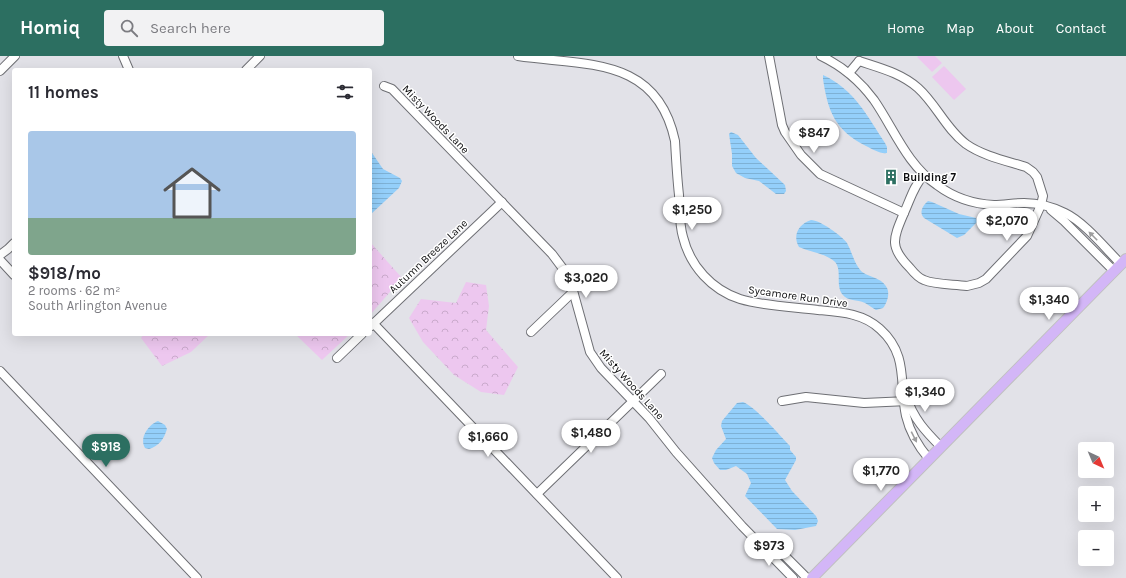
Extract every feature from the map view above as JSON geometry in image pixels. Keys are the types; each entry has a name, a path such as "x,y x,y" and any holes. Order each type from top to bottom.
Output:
{"main road":[{"path":"812,578 1120,264"}],"street":[{"path":"0,72 15,56"},
{"path":"123,56 128,68"},
{"path":"248,68 260,56"},
{"name":"Sycamore Run Drive","path":"518,56 608,67 627,74 646,87 662,106 672,128 675,141 682,233 690,256 699,271 721,290 745,300 844,313 869,321 882,331 893,345 901,364 906,401 906,416 919,446 929,459"},
{"path":"769,56 782,125 785,132 801,155 822,176 904,213"},
{"path":"825,57 849,74 863,87 874,100 911,160 924,175 936,185 962,199 976,203 999,205 1029,203 1042,205 1064,212 1077,220 1120,264"},
{"path":"849,74 859,59 894,73 912,83 924,94 958,136 973,148 982,153 1031,170 1037,177 1041,187 1043,196 1042,205 1024,240 986,279 975,285 966,286 927,281 918,277 900,257 896,246 897,231 904,213 918,182 924,175"},
{"name":"Misty Woods Lane","path":"384,86 392,89 552,254 567,274 590,352 601,368 648,418 676,452 758,543 793,578"},
{"name":"Autumn Breeze Lane","path":"372,325 502,202"},
{"path":"0,255 12,249"},
{"path":"0,260 12,273"},
{"path":"531,332 573,292"},
{"path":"372,325 617,578"},
{"path":"337,358 360,336"},
{"path":"0,371 197,578"},
{"path":"536,494 661,374"},
{"path":"782,401 806,397 864,403 906,401"},
{"name":"Sycamore Run Drive","path":"906,401 919,423 941,447"},
{"path":"758,543 779,550 807,578"}],"green space":[{"path":"935,56 942,63 932,72 917,57"},
{"path":"944,66 966,89 954,100 932,77"},
{"path":"372,244 402,278 372,313"},
{"path":"466,282 486,285 489,306 486,330 518,367 504,395 481,392 454,375 423,342 409,318 421,299 456,303"},
{"path":"142,336 208,336 191,352 162,366 141,338"},
{"path":"297,336 348,336 322,360"}],"water":[{"path":"823,75 843,88 859,104 885,143 887,153 879,152 855,140 840,126 835,119 827,101"},
{"path":"731,132 738,135 756,158 785,185 786,191 784,194 776,194 759,181 745,178 736,173 732,166 729,134"},
{"path":"372,153 383,169 400,178 402,181 399,188 372,213"},
{"path":"928,201 959,214 976,218 977,222 964,235 957,238 922,216 924,205"},
{"path":"811,220 825,225 841,236 847,243 861,271 885,284 888,290 888,296 883,308 876,310 865,303 844,297 839,286 839,272 837,264 826,256 799,247 796,238 798,230 803,224"},
{"path":"743,402 761,415 790,446 790,450 796,457 796,460 785,480 792,491 816,516 818,521 816,526 795,530 777,529 745,496 751,483 747,474 736,466 726,470 720,470 714,463 712,458 716,450 726,439 721,426 722,421 737,403"},
{"path":"158,421 165,425 167,429 164,436 161,442 156,446 149,449 145,448 143,444 144,436 148,429"}],"place":[{"name":"Building 7","path":"891,177"}]}
